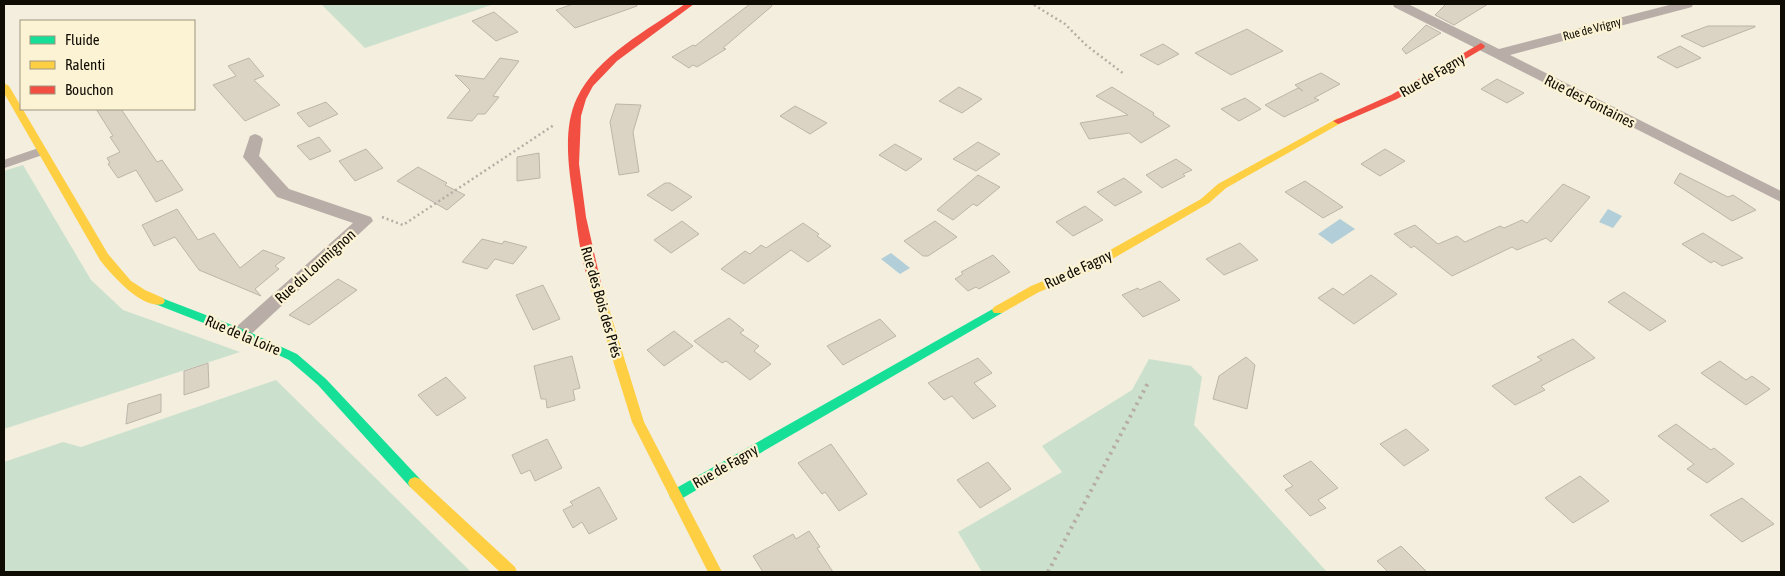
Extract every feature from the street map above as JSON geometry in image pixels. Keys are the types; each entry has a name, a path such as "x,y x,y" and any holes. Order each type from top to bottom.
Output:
{"street":[{"name":"Rue des Bois des Prés","path":"690,4 619,56 596,77 581,98 574,121 576,171 586,253 638,422 715,572"},
{"name":"Rue des Fontaines","path":"1399,4 1781,197"},
{"name":"Rue de Vrigny","path":"1497,54 1687,4"},
{"name":"Rue de Fagny","path":"676,495 1035,289 1099,262 1205,201 1222,186 1260,164 1349,115 1394,97 1481,46"},
{"name":"Rue de la Loire","path":"4,86 104,257 123,282 142,295 241,333 293,357 322,382 426,494 510,572"},
{"name":"Rue du Loumignon","path":"241,333 365,221 283,193 251,157 255,139"}],"lane":[{"path":"4,164 42,151"}],"path":[{"path":"1034,5 1065,24 1086,45 1124,74"},
{"path":"365,221 380,216 404,225 578,110"},
{"path":"1048,572 1149,381"}],"green space":[{"path":"321,4 494,4 365,48"},
{"path":"23,165 91,280 123,310 240,352 4,429 4,171"},
{"path":"1149,359 1191,366 1202,377 1194,425 1327,572 982,572 958,532 1062,472 1042,446 1132,390"},
{"path":"276,380 471,572 4,572 4,462 63,442 81,447"}],"water":[{"path":"1608,209 1622,216 1613,228 1599,222"},
{"path":"1340,219 1355,229 1332,244 1318,234"},
{"path":"891,253 910,268 900,274 881,259"}],"building":[{"path":"573,4 636,4 637,6 575,28 556,10"},
{"path":"750,4 771,4 772,6 723,48 726,49 697,67 693,65 689,68 672,57 693,45 695,46"},
{"path":"1446,4 1488,4 1454,25 1435,15"},
{"path":"494,12 518,32 496,41 472,21"},
{"path":"1426,25 1441,33 1406,54 1402,49"},
{"path":"1708,26 1755,27 1703,47 1681,36"},
{"path":"1247,29 1283,51 1231,75 1195,53"},
{"path":"1163,44 1179,54 1158,65 1140,55"},
{"path":"1680,46 1701,58 1677,68 1657,57"},
{"path":"249,58 264,76 254,80 280,105 245,121 213,85 236,76 228,66"},
{"path":"500,58 519,61 493,96 499,97 485,114 478,114 472,121 447,118 470,90 455,75 484,79"},
{"path":"1321,73 1340,84 1314,98 1319,100 1284,117 1265,105 1298,88 1303,91 1295,85"},
{"path":"1497,79 1524,93 1507,103 1481,89"},
{"path":"959,87 982,99 962,113 939,101"},
{"path":"1112,87 1154,113 1153,115 1170,126 1141,143 1129,133 1089,139 1080,123 1128,115 1096,96"},
{"path":"1245,98 1261,109 1239,121 1221,109"},
{"path":"326,102 338,114 309,127 297,113"},
{"path":"616,104 641,105 633,132 639,172 619,175 610,122"},
{"path":"795,106 827,123 810,134 780,116"},
{"path":"97,110 122,110 157,162 162,160 183,190 156,202 136,170 118,178 108,164 110,163 107,158 120,152 110,137 113,136"},
{"path":"319,137 331,151 310,160 297,146"},
{"path":"978,142 1000,154 976,171 953,159"},
{"path":"895,144 922,159 906,171 879,155"},
{"path":"366,149 383,168 355,181 339,161"},
{"path":"1385,149 1405,161 1380,176 1361,164"},
{"path":"539,153 540,178 517,181 517,157"},
{"path":"1176,159 1192,170 1183,174 1185,176 1162,188 1146,175"},
{"path":"418,167 447,183 445,185 465,195 447,210 397,181"},
{"path":"1680,173 1728,197 1733,195 1756,210 1732,221 1674,183"},
{"path":"978,175 1000,187 977,206 973,204 953,220 937,210"},
{"path":"1124,178 1142,192 1115,206 1097,192"},
{"path":"1305,181 1343,207 1323,218 1285,192"},
{"path":"665,183 670,183 692,197 672,211 647,195"},
{"path":"1563,184 1590,197 1551,242 1546,238 1517,250 1512,247 1452,276 1414,246 1411,248 1394,234 1415,225 1438,244 1457,236 1465,242 1500,226 1504,228 1522,220 1527,223"},
{"path":"1085,206 1103,220 1073,236 1056,222"},
{"path":"177,209 198,240 214,233 240,268 263,250 285,258 275,266 279,269 255,289 261,296 199,270 175,237 154,246 142,225"},
{"path":"682,221 699,234 671,253 654,240"},
{"path":"935,221 957,237 928,256 923,256 904,241"},
{"path":"803,223 819,234 817,236 831,246 808,262 791,250 744,284 721,269 745,251 750,254 761,245 766,248"},
{"path":"1703,233 1743,258 1722,266 1714,261 1711,263 1682,244"},
{"path":"482,239 502,244 504,241 527,247 513,264 495,259 487,269 462,262"},
{"path":"1240,243 1258,260 1224,275 1206,259"},
{"path":"993,255 1010,272 979,289 976,287 968,291 955,279 963,274 961,272"},
{"path":"1371,275 1397,294 1354,324 1318,298 1333,288 1343,295"},
{"path":"338,279 357,290 309,325 289,315"},
{"path":"1160,281 1180,300 1143,317 1122,295 1138,288 1140,290"},
{"path":"543,285 560,319 533,330 516,295"},
{"path":"1624,292 1666,321 1650,331 1608,302"},
{"path":"729,318 744,330 740,333 759,346 754,351 771,364 750,380 726,361 722,363 694,341"},
{"path":"880,319 896,336 843,365 827,346"},
{"path":"674,331 693,346 664,366 647,350"},
{"path":"1573,339 1595,358 1541,386 1545,390 1515,405 1492,386 1542,360 1537,357"},
{"path":"572,356 580,388 573,390 575,400 547,408 546,399 541,399 534,366"},
{"path":"1246,357 1255,365 1247,409 1213,399 1219,376"},
{"path":"978,358 992,373 974,383 996,406 973,419 952,396 944,400 928,383"},
{"path":"1720,361 1746,380 1752,376 1770,389 1746,405 1701,373"},
{"path":"208,363 209,387 184,395 184,371"},
{"path":"446,377 466,398 437,416 418,395"},
{"path":"161,394 161,412 126,424 128,404"},
{"path":"1676,424 1711,450 1714,448 1734,464 1707,483 1687,469 1694,464 1658,436"},
{"path":"1406,429 1429,450 1404,466 1380,444"},
{"path":"547,439 562,468 535,481 530,470 521,474 512,455"},
{"path":"831,444 867,494 839,511 825,492 822,494 798,463"},
{"path":"1311,461 1338,488 1318,500 1326,508 1310,516 1285,490 1293,486 1283,476"},
{"path":"988,462 1011,489 980,508 957,480"},
{"path":"1580,476 1609,501 1573,523 1545,498"},
{"path":"599,487 617,519 589,534 582,522 573,528 563,510 573,505 570,502"},
{"path":"1742,498 1774,524 1742,542 1710,515"},
{"path":"809,531 820,547 817,548 833,572 763,572 753,556 793,534 796,539"},
{"path":"1401,546 1427,572 1388,572 1377,561"}],"traffic: fast":[{"path":"159,301 241,333 293,357 322,382 415,483"},
{"path":"676,495 998,310"}],"traffic: slow":[{"path":"4,86 104,257 127,284 159,301"},
{"path":"998,310 1035,289 1091,266 1205,201 1222,186 1338,121"},
{"path":"595,283 638,422 715,572"},
{"path":"415,483 510,572"}],"traffic: jam":[{"path":"595,283 585,242 574,164 576,116 581,99 589,85 614,59 690,4"},
{"path":"1338,121 1394,97 1481,46"}]}
